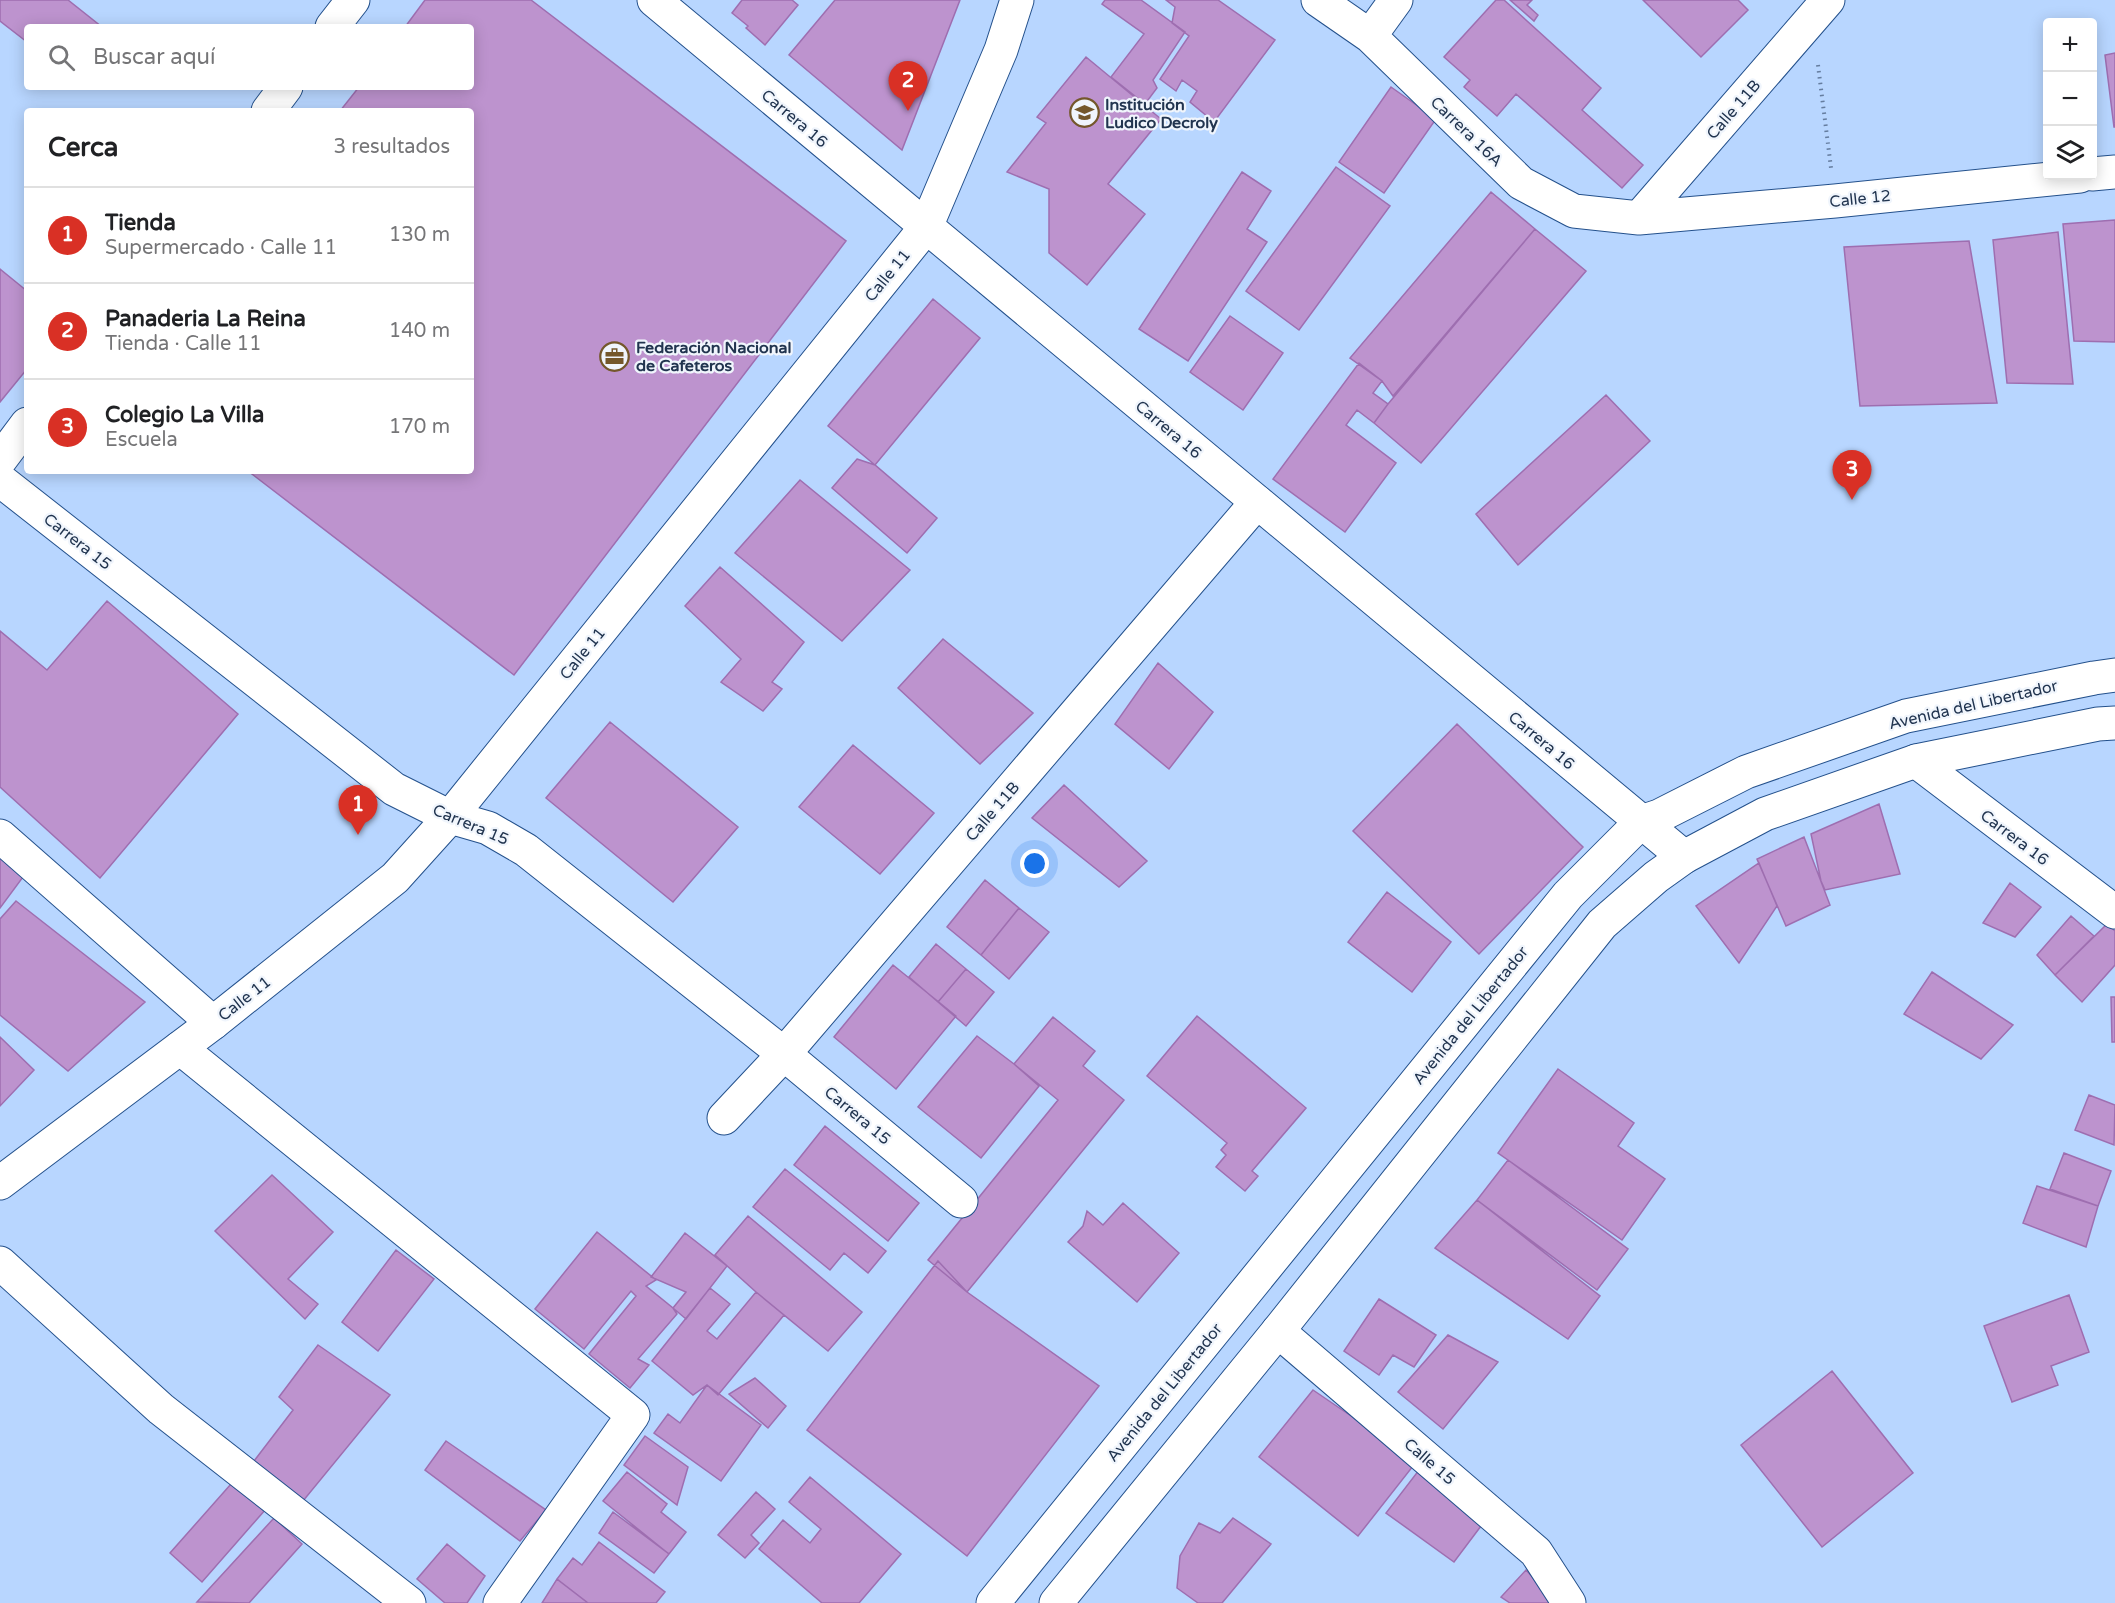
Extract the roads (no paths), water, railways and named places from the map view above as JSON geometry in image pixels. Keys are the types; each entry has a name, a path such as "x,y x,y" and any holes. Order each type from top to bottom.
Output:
{"street":[{"path":"334,24 353,0"},
{"name":"Carrera 16","path":"654,0 1684,857"},
{"name":"Calle 11","path":"0,1183 213,1023 395,878 450,817 926,227 1001,50 1017,0"},
{"name":"Carrera 16A","path":"1318,0 1370,36 1521,183 1574,211 1639,218"},
{"path":"1370,36 1396,0"},
{"name":"Calle 11B","path":"1639,218 1820,9"},
{"path":"270,108 284,90"},
{"path":"2097,174 2115,172"},
{"name":"Calle 12","path":"1639,218 2043,180"},
{"path":"0,460 24,428"},
{"name":"Carrera 15","path":"0,480 394,789 450,817 488,828 526,850 784,1054 962,1201"},
{"name":"Calle 11B","path":"724,1118 784,1054 1257,502"},
{"name":"Avenida del Libertador","path":"993,1603 1568,895 1641,822 1659,816 1746,772 1906,716 2115,675"},
{"path":"1056,1603 1278,1331 1602,924 1656,877 1684,857 1765,814 1916,761 2098,724 2115,723"},
{"name":"Carrera 16","path":"1916,761 2115,912"},
{"path":"0,836 213,1023"},
{"path":"180,1048 633,1415 500,1603"},
{"path":"0,1263 161,1409 409,1603"},
{"name":"Calle 15","path":"1278,1331 1536,1552 1569,1603"}],"place":[{"name":"Panaderia La Reina","path":"908,111"},
{"name":"Institución Ludico Decroly","path":"1084,113"},
{"name":"Federación Nacional de Cafeteros","path":"615,356"},
{"name":"Colegio La Villa","path":"1852,500"},
{"name":"Tienda","path":"358,835"}]}
